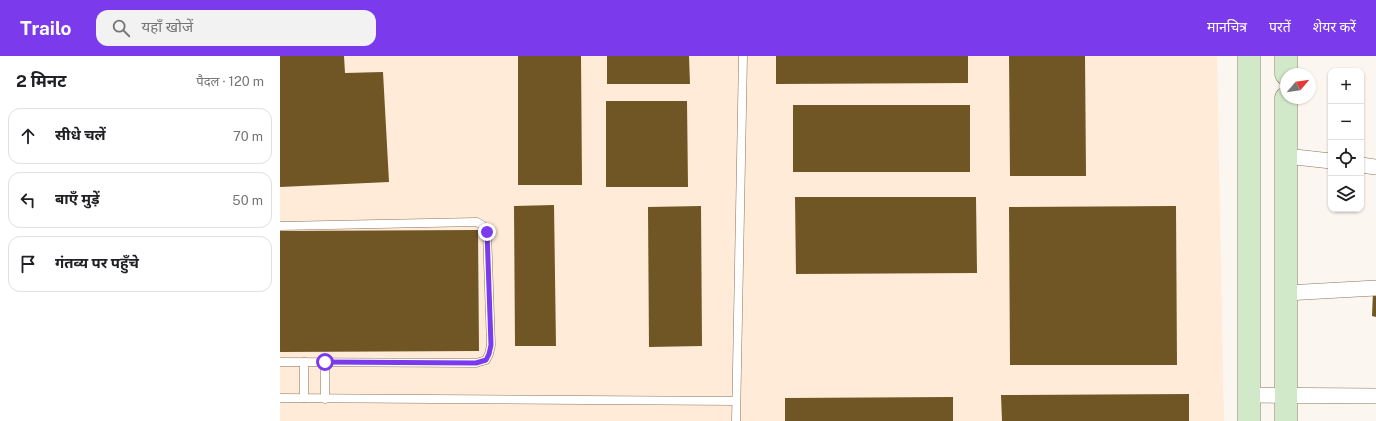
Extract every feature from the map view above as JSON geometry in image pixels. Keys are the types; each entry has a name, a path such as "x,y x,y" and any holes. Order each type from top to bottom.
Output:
{"street":[{"path":"1249,56 1249,421"},
{"path":"1286,56 1286,68"},
{"path":"1286,104 1286,421"},
{"path":"1286,156 1328,161"},
{"path":"1364,165 1376,167"},
{"path":"1286,293 1376,288"},
{"path":"1250,395 1376,396"}],"lane":[{"path":"736,421 744,56"},
{"path":"280,226 477,222 485,227 487,232 491,345 486,360 476,363 280,362"},
{"path":"304,362 304,398"},
{"path":"325,362 325,398"},
{"path":"280,398 736,401"}],"shaded area":[{"path":"280,56 1217,56 1224,421 280,421"}],"building":[{"path":"280,56 344,56 345,73 383,72 389,182 280,187"},
{"path":"518,56 581,56 582,185 518,185"},
{"path":"607,56 689,56 690,84 607,84"},
{"path":"776,56 968,56 968,83 776,84"},
{"path":"1009,56 1085,56 1086,176 1010,176"},
{"path":"606,101 687,101 688,187 606,187"},
{"path":"793,105 970,105 970,172 793,172"},
{"path":"795,197 976,197 977,273 796,274"},
{"path":"554,205 556,346 515,346 514,206"},
{"path":"701,206 702,346 649,347 648,207"},
{"path":"1176,206 1177,365 1010,365 1009,207"},
{"path":"478,230 479,351 280,352 280,231"},
{"path":"1373,292 1376,292 1376,317 1372,316"},
{"path":"1189,394 1189,421 1002,421 1001,395"},
{"path":"953,397 953,421 785,421 785,398"}],"route":[{"path":"325,362 476,363 486,360 491,345 487,232"}]}
